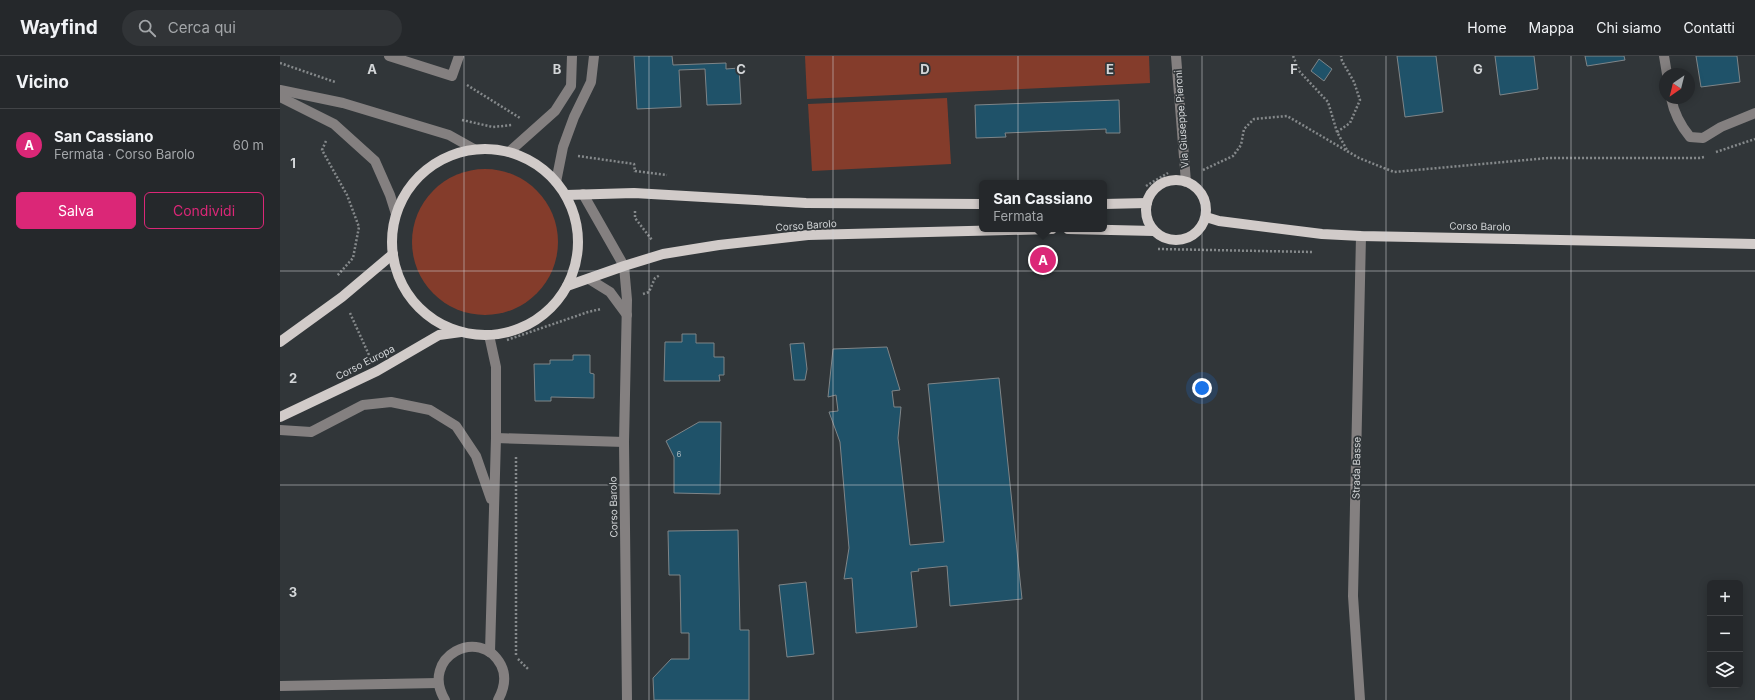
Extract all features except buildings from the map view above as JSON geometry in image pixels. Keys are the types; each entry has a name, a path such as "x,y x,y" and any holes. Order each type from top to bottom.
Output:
{"main road":[{"path":"474,149 492,149 509,152 535,163 556,182 566,195 575,217 578,241 576,264 567,286 557,301 549,310 530,323 514,330 489,334 461,332 436,321 415,303 401,280 393,254 392,234 396,214 403,197 413,183 426,170 440,160 456,153 474,149"},
{"path":"1185,177 1202,195 1207,208 1203,225 1197,233 1180,241 1162,237 1154,231 1149,223 1146,213 1147,203 1151,194 1158,186 1167,181 1185,177"},
{"name":"Corso Barolo","path":"566,195 634,193 806,203 979,204"},
{"path":"1107,204 1147,203"},
{"name":"Corso Barolo","path":"1206,217 1218,221 1315,233 1360,236 1755,244"},
{"path":"1107,230 1154,231"},
{"name":"Corso Barolo","path":"567,286 662,254 718,245 808,235 979,231"},
{"path":"280,342 342,296 393,254"},
{"name":"Corso Europa","path":"280,417 377,371 439,335 461,332"}],"street":[{"path":"389,56 452,76 459,56"},
{"path":"509,152 555,111 571,86 572,56"},
{"path":"556,182 563,147 574,117 590,82 594,56"},
{"name":"Via Giuseppe Pieroni","path":"1176,56 1185,177"},
{"path":"1664,56 1666,68"},
{"path":"280,90 343,103 449,135 474,149"},
{"path":"280,97 334,124 375,161 390,195 396,214"},
{"path":"1673,104 1678,120 1690,137 1704,138 1721,127 1755,113"},
{"path":"583,194 624,266"},
{"name":"Strada Basse","path":"1360,236 1353,596 1360,700"},
{"name":"Corso Barolo","path":"624,266 627,315 624,442 627,700"},
{"path":"589,278 610,292 627,315"},
{"path":"489,334 496,367 496,438 490,652"},
{"path":"280,430 311,432 363,405 391,402 430,410 456,426 476,456 494,506"},
{"path":"496,438 624,442"},
{"path":"445,700 440,693 438,683 439,672 443,662 450,654 459,649 470,647 480,648 490,652 498,660 504,679 503,690 498,700"},
{"path":"280,686 438,683"}],"path":[{"path":"1293,56 1300,72 1328,102 1337,132 1348,152"},
{"path":"1337,132 1350,123 1360,100 1354,82 1342,61 1341,56"},
{"path":"280,63 336,82"},
{"path":"452,76 522,119"},
{"path":"1185,177 1233,156 1241,145 1244,129 1254,119 1287,116 1359,158 1394,172 1548,158 1699,158 1706,156"},
{"path":"1713,153 1755,139"},
{"path":"327,140 322,150 347,194 359,227 353,258 335,278 336,285 377,371"},
{"path":"577,156 634,164"},
{"path":"634,193 635,218 662,254"},
{"path":"1156,248 1321,252"},
{"path":"516,439 516,656 528,670"}],"shaded area":[{"path":"805,56 1149,56 1150,83 807,99"},
{"path":"947,98 951,164 812,171 808,104"},
{"path":"485,169 506,172 513,175 531,186 541,196 555,221 558,242 555,263 552,270 541,288 531,298 506,312 485,315 464,312 457,309 439,298 429,288 415,263 412,242 415,221 418,214 429,196 439,186 464,172"}],"place":[{"name":"San Cassiano","path":"1043,260"}]}
